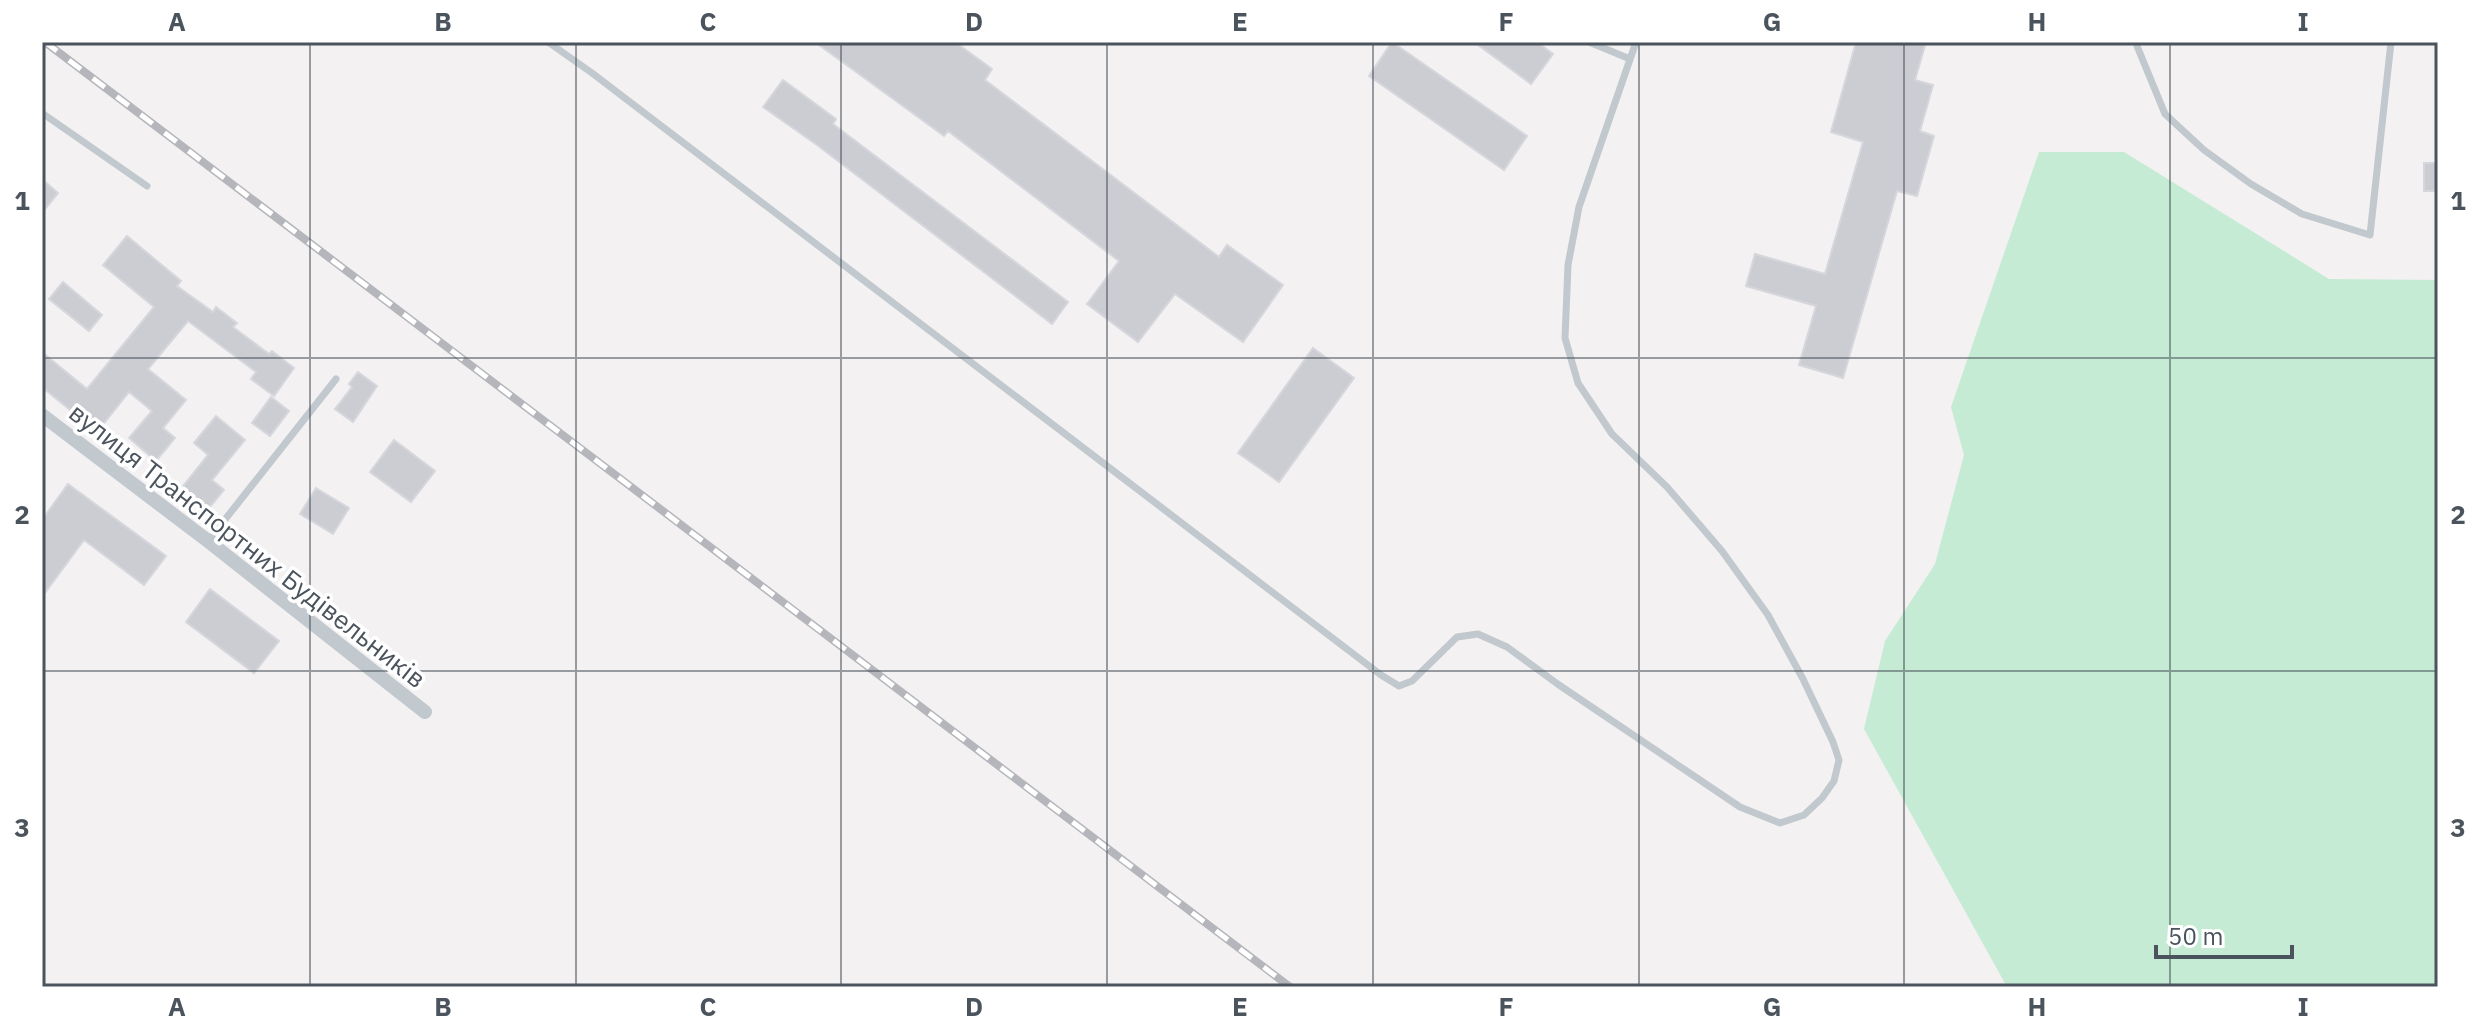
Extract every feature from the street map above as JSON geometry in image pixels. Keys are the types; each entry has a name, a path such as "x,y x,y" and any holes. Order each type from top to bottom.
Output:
{"street":[{"name":"вулиця Транспортних Будівельників","path":"42,415 425,712"}],"lane":[{"path":"548,42 605,82 1381,675 1399,686 1412,681 1457,637 1478,634 1507,647 1740,807 1780,823 1804,815 1834,781 1839,760 1833,742 1768,615 1722,551 1667,487 1612,434 1578,383 1565,338 1568,265 1579,207 1636,42"},
{"path":"1589,42 1630,59"},
{"path":"2138,42 2165,114 2204,150 2251,184 2302,214 2370,235 2391,42"},
{"path":"42,113 147,186"},
{"path":"208,541 336,379"}],"green space":[{"path":"2039,152 2124,152 2329,279 2438,280 2438,987 2007,987 1864,729 1885,641 1935,564 1964,455 1951,407"}],"building":[{"path":"815,42 955,42 992,69 985,80 1219,257 1227,245 1283,285 1243,342 1175,294 1138,342 1087,304 1119,261 948,131 944,136"},
{"path":"1392,42 1527,136 1504,170 1369,76"},
{"path":"1474,42 1537,42 1553,54 1531,84"},
{"path":"1856,42 1926,42 1915,80 1933,85 1920,131 1934,136 1917,196 1897,191 1843,378 1799,365 1816,306 1746,286 1755,254 1825,274 1863,142 1831,132"},
{"path":"783,80 836,119 833,124 1068,302 1052,324 763,107"},
{"path":"2424,163 2438,163 2438,191 2424,191"},
{"path":"42,179 58,193 42,213"},
{"path":"127,236 181,281 177,286 213,312 216,307 237,323 233,327 294,368 274,396 251,379 256,372 188,321 148,369 186,400 163,428 175,438 156,461 129,438 152,411 129,392 97,432 42,387 42,352 87,389 154,307 103,265"},
{"path":"63,282 102,315 89,331 49,299"},
{"path":"1313,348 1354,378 1279,482 1238,453"},
{"path":"358,372 377,386 353,422 335,409 352,387 349,384"},
{"path":"271,397 289,411 270,436 252,423"},
{"path":"216,416 245,440 212,480 224,490 205,513 179,491 208,455 194,443"},
{"path":"394,440 435,471 411,502 370,472"},
{"path":"68,484 166,556 144,585 84,540 42,597 42,520"},
{"path":"316,488 349,508 333,534 300,514"},
{"path":"210,589 279,641 254,673 186,622"}],"railway":[{"path":"45,42 1290,987"}]}
